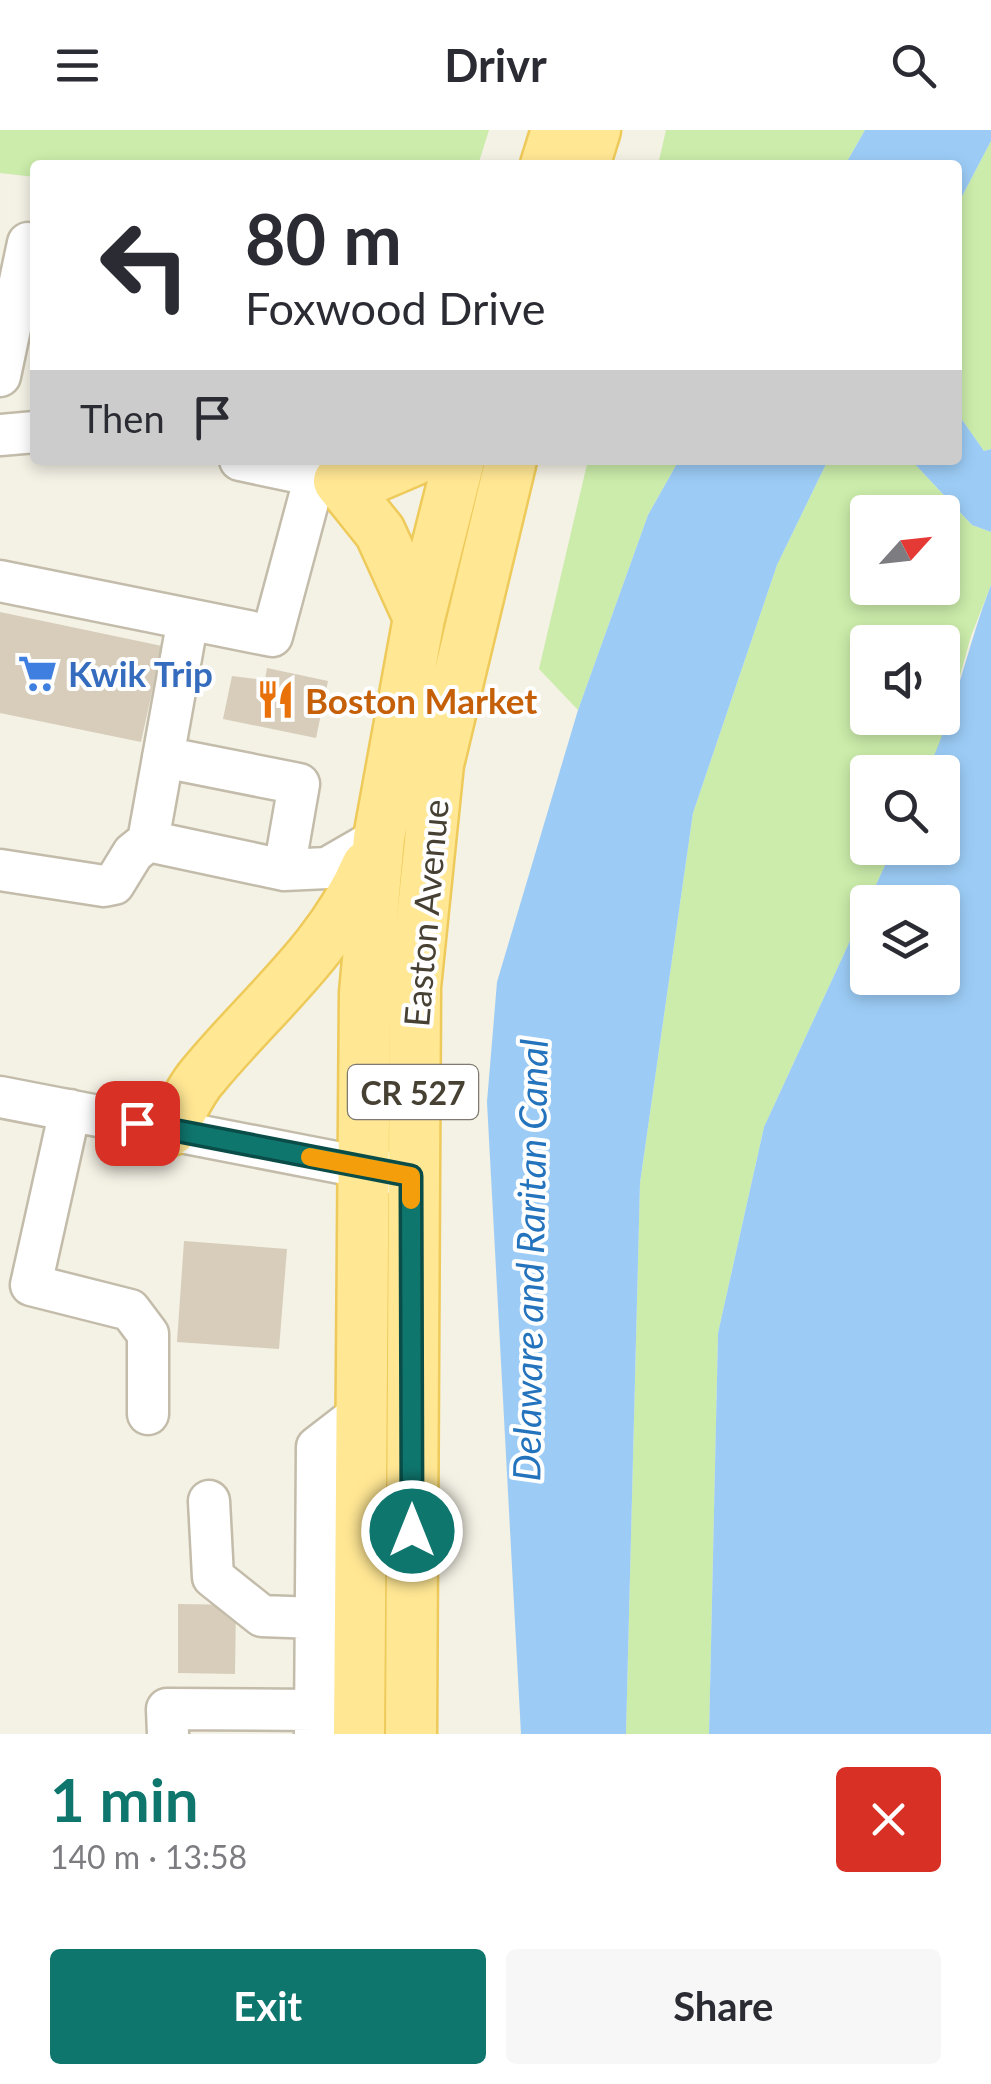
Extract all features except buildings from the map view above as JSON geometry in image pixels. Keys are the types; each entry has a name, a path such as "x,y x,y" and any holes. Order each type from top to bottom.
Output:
{"main road":[{"path":"547,160 556,130"},
{"path":"585,160 594,130"},
{"path":"327,479 360,483 402,465"},
{"name":"Easton Avenue","path":"337,1719 360,1413 365,993 379,838 419,618 458,465"},
{"name":"Easton Avenue","path":"412,1724 411,1176 415,987 438,764 510,465"},
{"path":"327,479 380,532 419,618"},
{"path":"171,1130 199,1080 314,957 352,900 379,838"}],"street":[{"path":"0,376 21,240"},
{"path":"0,435 30,432"},
{"path":"0,581 272,636 327,479 263,465"},
{"path":"0,870 104,886 114,884 133,854 148,841 188,619"},
{"path":"163,756 299,784 284,870"},
{"path":"148,841 284,870 326,868 379,838"},
{"path":"0,1097 411,1176"},
{"path":"70,1110 30,1285 130,1310 148,1334 148,1414"},
{"path":"337,1719 316,1618 317,1447 360,1413"},
{"path":"210,1500 212,1576 262,1616 316,1618"},
{"path":"168,1734 168,1709 412,1724"}],"green space":[{"path":"0,130 489,130 480,160 30,160 30,176 0,173"},
{"path":"666,130 865,130 848,160 659,160"},
{"path":"991,141 991,449 984,451 962,420 962,196"},
{"path":"587,465 676,465 648,515 578,710 539,669"},
{"path":"826,465 916,465 944,495 850,495 850,605 960,605 960,512 972,525 991,532 991,585 960,676 960,625 850,625 850,735 944,735 935,755 850,755 850,865 885,865 876,885 850,885 850,941 764,1127 718,1333 709,1734 626,1734 640,1183 693,813 777,565"}],"water":[{"path":"865,130 991,130 991,141 962,196 962,160 848,160"},
{"path":"962,420 984,451 991,449 991,532 972,525 960,512 960,495 944,495 916,465 962,465"},
{"name":"Delaware and Raritan Canal","path":"676,465 826,465 777,565 693,813 640,1183 626,1734 521,1734 487,1102 497,982 578,710 648,515"},
{"path":"991,585 991,1734 709,1734 718,1333 764,1127 850,941 850,995 960,995 960,885 876,885 885,865 960,865 960,755 934,755 941,735 960,735 960,679"}],"slow traffic":[{"path":"310,1157 411,1176 411,1200"}],"place":[{"name":"Kwik Trip","path":"38,673"},
{"name":"Boston Market","path":"275,700"}],"route":[{"path":"137,1123 411,1176 412,1531"}]}
